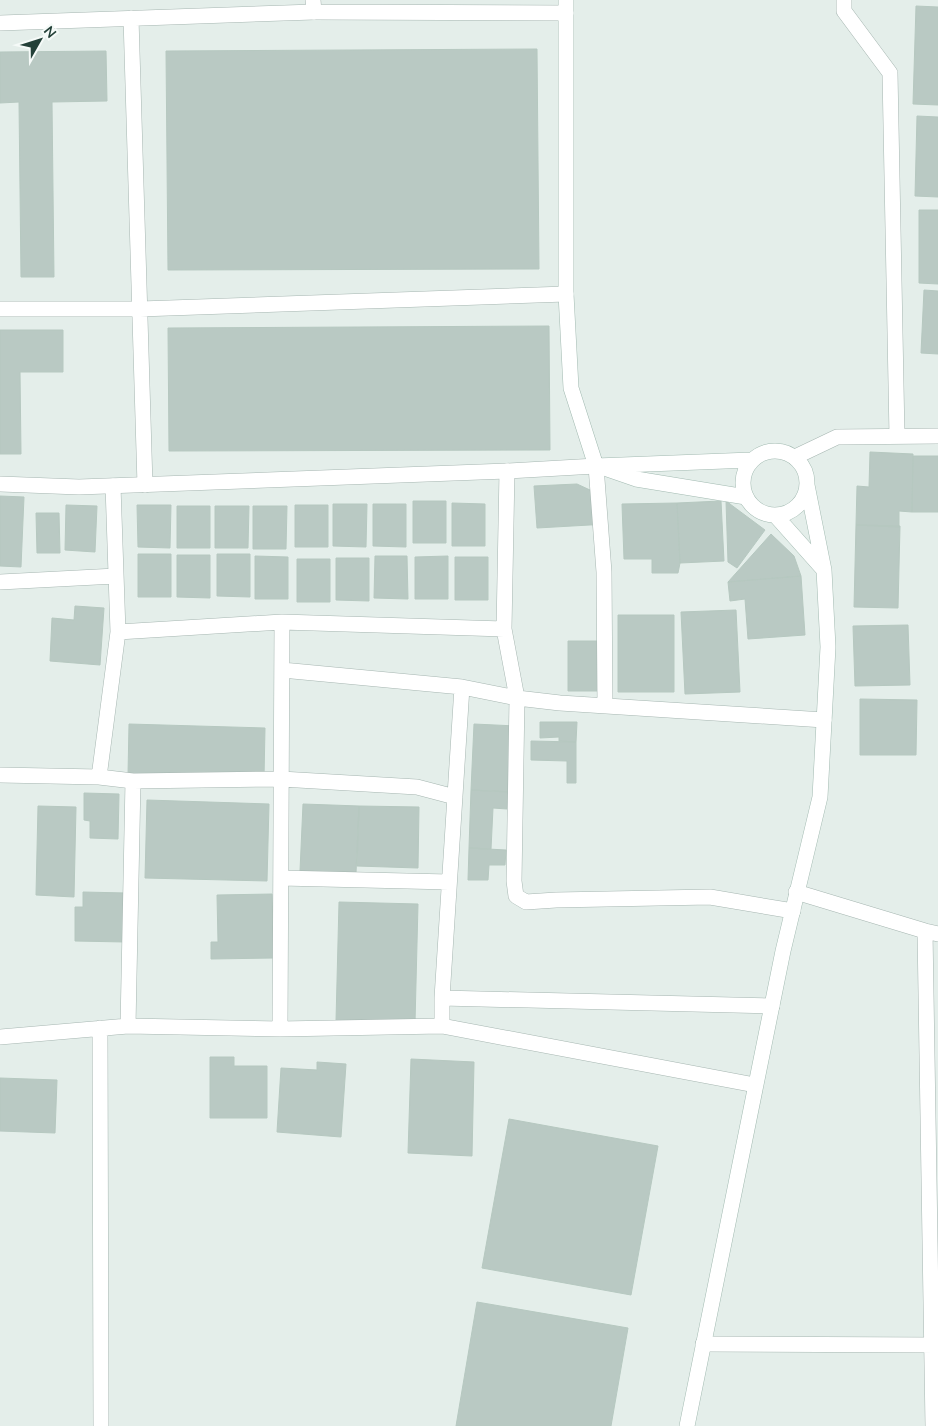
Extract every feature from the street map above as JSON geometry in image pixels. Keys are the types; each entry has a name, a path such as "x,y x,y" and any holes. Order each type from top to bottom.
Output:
{"street":[{"path":"844,0 844,10 890,73 897,436"},
{"path":"0,23 131,18 313,6 566,6 566,294 571,388 596,466 604,572 606,706"},
{"path":"131,18 145,485"},
{"path":"0,308 140,309 566,294"},
{"path":"795,457 837,437 938,436"},
{"path":"687,1426 796,892 820,797 828,647 824,570 806,475 802,465 795,457 787,452 778,450 759,454 751,460 743,478 746,498 751,505 766,514 785,514 793,509 805,495 807,485"},
{"path":"0,484 79,487 145,485 751,460"},
{"path":"596,466 636,479 746,498"},
{"path":"507,471 504,629 518,698 514,881 516,896 526,902 710,898 793,911"},
{"path":"99,776 118,632 113,486"},
{"path":"776,515 824,570"},
{"path":"0,582 116,576"},
{"path":"118,632 282,622 504,629"},
{"path":"280,1029 282,622"},
{"path":"282,670 462,688 560,703 824,720"},
{"path":"442,1026 442,998 462,688"},
{"path":"0,775 99,776 132,781 281,779 417,788 455,797"},
{"path":"128,1026 132,781"},
{"path":"281,878 449,882"},
{"path":"796,892 932,932 935,1345 933,1426"},
{"path":"442,998 772,1006"},
{"path":"0,1037 128,1026 280,1029 442,1026 755,1086"},
{"path":"100,1028 101,1426"},
{"path":"703,1344 935,1345"}],"building":[{"path":"916,6 938,7 938,105 913,104"},
{"path":"537,49 539,269 168,270 166,51"},
{"path":"106,51 107,101 52,102 54,277 21,277 19,102 0,103 0,52"},
{"path":"917,116 938,117 938,197 915,196"},
{"path":"919,210 938,210 938,284 919,283"},
{"path":"924,290 938,291 938,354 921,353"},
{"path":"549,326 550,450 169,451 168,328"},
{"path":"0,330 63,330 63,372 20,372 21,454 0,454"},
{"path":"870,452 913,454 912,512 899,511 899,527 856,525 857,486 869,487"},
{"path":"913,456 938,456 938,512 912,512"},
{"path":"577,484 605,497 607,524 537,528 534,486"},
{"path":"0,496 24,497 21,567 0,566"},
{"path":"413,501 446,501 446,543 413,543"},
{"path":"721,501 724,561 680,563 677,503"},
{"path":"726,501 765,530 737,568 728,562"},
{"path":"452,503 485,504 485,546 452,546"},
{"path":"677,503 680,563 678,573 652,573 652,559 624,559 622,504"},
{"path":"333,504 367,504 366,547 333,546"},
{"path":"373,504 406,504 406,547 373,546"},
{"path":"66,505 97,506 95,552 65,550"},
{"path":"137,505 171,505 170,548 138,547"},
{"path":"295,505 328,505 328,547 295,547"},
{"path":"177,506 210,506 210,548 177,548"},
{"path":"215,506 249,506 248,548 215,548"},
{"path":"253,506 287,506 286,549 253,549"},
{"path":"36,513 59,513 60,553 37,553"},
{"path":"856,525 900,526 898,608 854,607"},
{"path":"771,534 794,556 801,576 728,582"},
{"path":"138,554 171,554 171,597 138,597"},
{"path":"217,554 250,554 250,597 217,596"},
{"path":"177,555 210,555 210,598 177,597"},
{"path":"255,556 288,557 288,599 255,599"},
{"path":"375,556 407,556 408,599 374,598"},
{"path":"448,556 448,599 415,599 415,557"},
{"path":"455,557 488,557 488,600 455,600"},
{"path":"336,558 369,558 369,601 336,600"},
{"path":"297,559 330,559 330,602 297,602"},
{"path":"801,576 805,635 748,639 745,599 730,601 728,582"},
{"path":"75,606 104,608 100,665 50,661 52,618 74,620"},
{"path":"736,610 740,692 685,694 681,612"},
{"path":"618,615 674,615 674,692 618,692"},
{"path":"908,625 910,685 855,686 853,626"},
{"path":"568,641 605,641 605,691 568,691"},
{"path":"860,699 917,700 916,755 860,755"},
{"path":"540,722 577,722 576,742 559,741 559,737 540,738"},
{"path":"129,724 265,728 264,778 128,775"},
{"path":"474,724 516,726 514,792 471,790"},
{"path":"531,741 576,742 576,783 567,783 567,761 531,760"},
{"path":"471,790 508,792 507,809 493,808 491,849 469,848"},
{"path":"84,793 119,794 118,839 90,838 90,821 84,820"},
{"path":"147,800 269,804 267,881 145,878"},
{"path":"303,804 359,806 356,873 300,871"},
{"path":"38,806 76,807 74,897 36,895"},
{"path":"359,806 419,807 418,868 357,866"},
{"path":"469,848 506,850 505,865 489,865 488,880 468,880"},
{"path":"83,892 126,893 125,942 75,941 75,907 83,907"},
{"path":"272,894 274,958 211,959 211,942 218,942 217,895"},
{"path":"339,902 418,904 415,1023 336,1021"},
{"path":"210,1057 234,1057 234,1066 267,1066 267,1118 210,1118"},
{"path":"411,1059 474,1062 472,1156 408,1153"},
{"path":"317,1062 346,1064 341,1137 277,1132 281,1068 317,1070"},
{"path":"0,1078 57,1080 55,1133 0,1131"},
{"path":"509,1119 658,1146 631,1295 482,1268"},
{"path":"477,1302 628,1328 611,1426 456,1426"}]}
